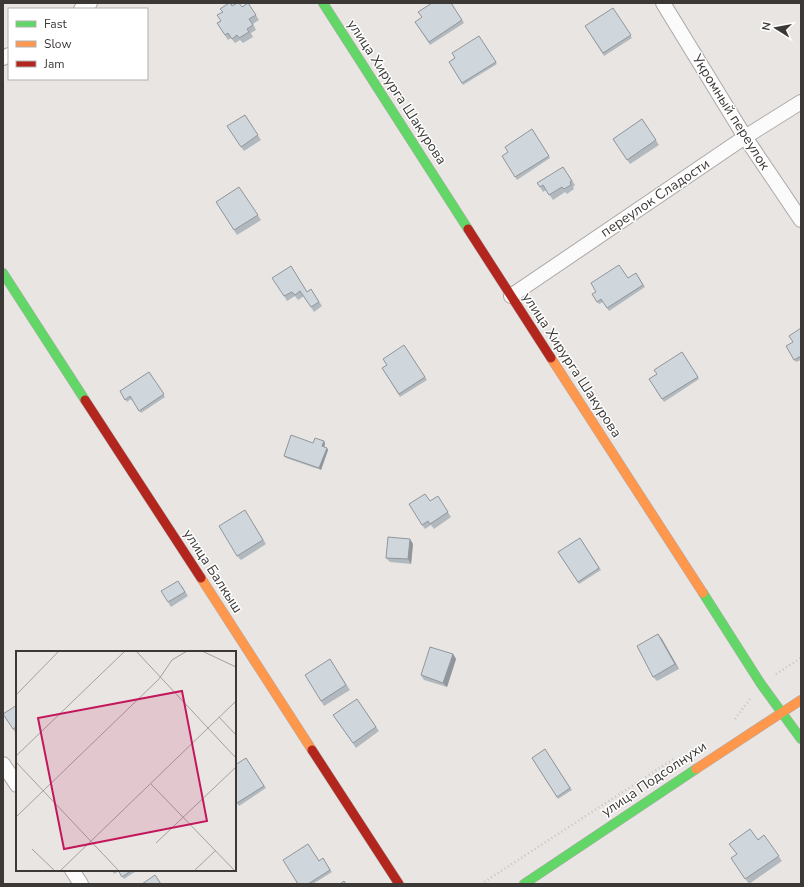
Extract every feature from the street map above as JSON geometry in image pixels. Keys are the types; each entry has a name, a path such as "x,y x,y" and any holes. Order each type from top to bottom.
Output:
{"street":[{"name":"улица Хирурга Шакурова","path":"323,3 761,684 801,739"},
{"name":"Укромный переулок","path":"663,3 745,136 801,220"},
{"name":"переулок Сладости","path":"511,296 745,136 801,102"},
{"name":"улица Балкыш","path":"3,273 399,884"},
{"name":"улица Подсолнухи","path":"524,884 782,711 801,700"},
{"path":"3,764 16,784"},
{"path":"73,871 81,884"}],"path":[{"path":"728,723 735,719 761,684 801,658"},
{"path":"481,884 681,754"}],"building":[{"path":"231,3 232,6 239,3 242,7 248,3 256,15 249,19 253,25 247,29 249,32 239,38 237,35 232,39 228,33 225,35 217,23 221,21 217,15 223,12 220,9"},
{"path":"432,3 451,3 462,20 429,42 415,22 422,17 418,12"},
{"path":"613,8 631,35 603,53 585,26"},
{"path":"479,36 496,62 462,83 449,62 455,58 452,53"},
{"path":"245,115 258,135 241,147 227,126"},
{"path":"642,119 656,140 627,160 613,139"},
{"path":"532,129 549,156 515,177 502,156 508,152 505,147"},
{"path":"563,167 572,181 570,182 571,185 564,189 562,187 549,195 543,185 540,187 537,183"},
{"path":"239,187 258,215 234,230 216,202"},
{"path":"619,265 628,278 636,273 643,285 607,308 601,299 597,302 592,294 596,292 591,283"},
{"path":"291,266 307,292 311,289 319,302 311,307 300,291 295,295 292,292 284,296 272,278"},
{"path":"801,328 801,356 794,360 786,346 793,342 789,336"},
{"path":"404,345 425,377 399,394 382,368 387,365 383,359"},
{"path":"682,352 698,377 662,399 649,379 657,374 654,370"},
{"path":"149,372 164,394 139,411 130,396 125,400 120,391"},
{"path":"291,435 313,443 315,438 324,441 322,446 327,448 319,468 284,456"},
{"path":"425,494 430,501 438,496 448,512 430,524 428,521 422,525 409,504"},
{"path":"245,510 263,540 237,556 219,526"},
{"path":"388,537 410,539 408,559 386,558"},
{"path":"580,538 599,568 578,582 558,552"},
{"path":"178,581 185,592 168,602 161,591"},
{"path":"658,634 675,664 653,677 637,646"},
{"path":"430,647 453,654 443,683 421,675"},
{"path":"330,659 346,685 321,701 305,675"},
{"path":"357,699 376,727 353,743 333,715"},
{"path":"16,706 16,727 13,729 3,714"},
{"path":"545,749 570,788 557,797 532,758"},
{"path":"246,758 264,786 237,803 236,802 236,764"},
{"path":"750,829 758,840 764,835 779,856 745,879 731,858 737,854 729,844"},
{"path":"308,844 319,861 323,858 330,870 308,884 298,884 283,860"},
{"path":"119,871 131,871 122,877"},
{"path":"155,875 161,884 142,884"}],"traffic: fast":[{"path":"323,3 468,229"},
{"path":"3,273 85,400"},
{"path":"703,593 761,684 801,739"},
{"path":"524,884 696,769"}],"traffic: slow":[{"path":"551,358 703,593"},
{"path":"201,578 312,750"},
{"path":"696,769 801,700"}],"traffic: jam":[{"path":"468,229 551,358"},
{"path":"85,400 201,578"},
{"path":"312,750 399,884"}]}
